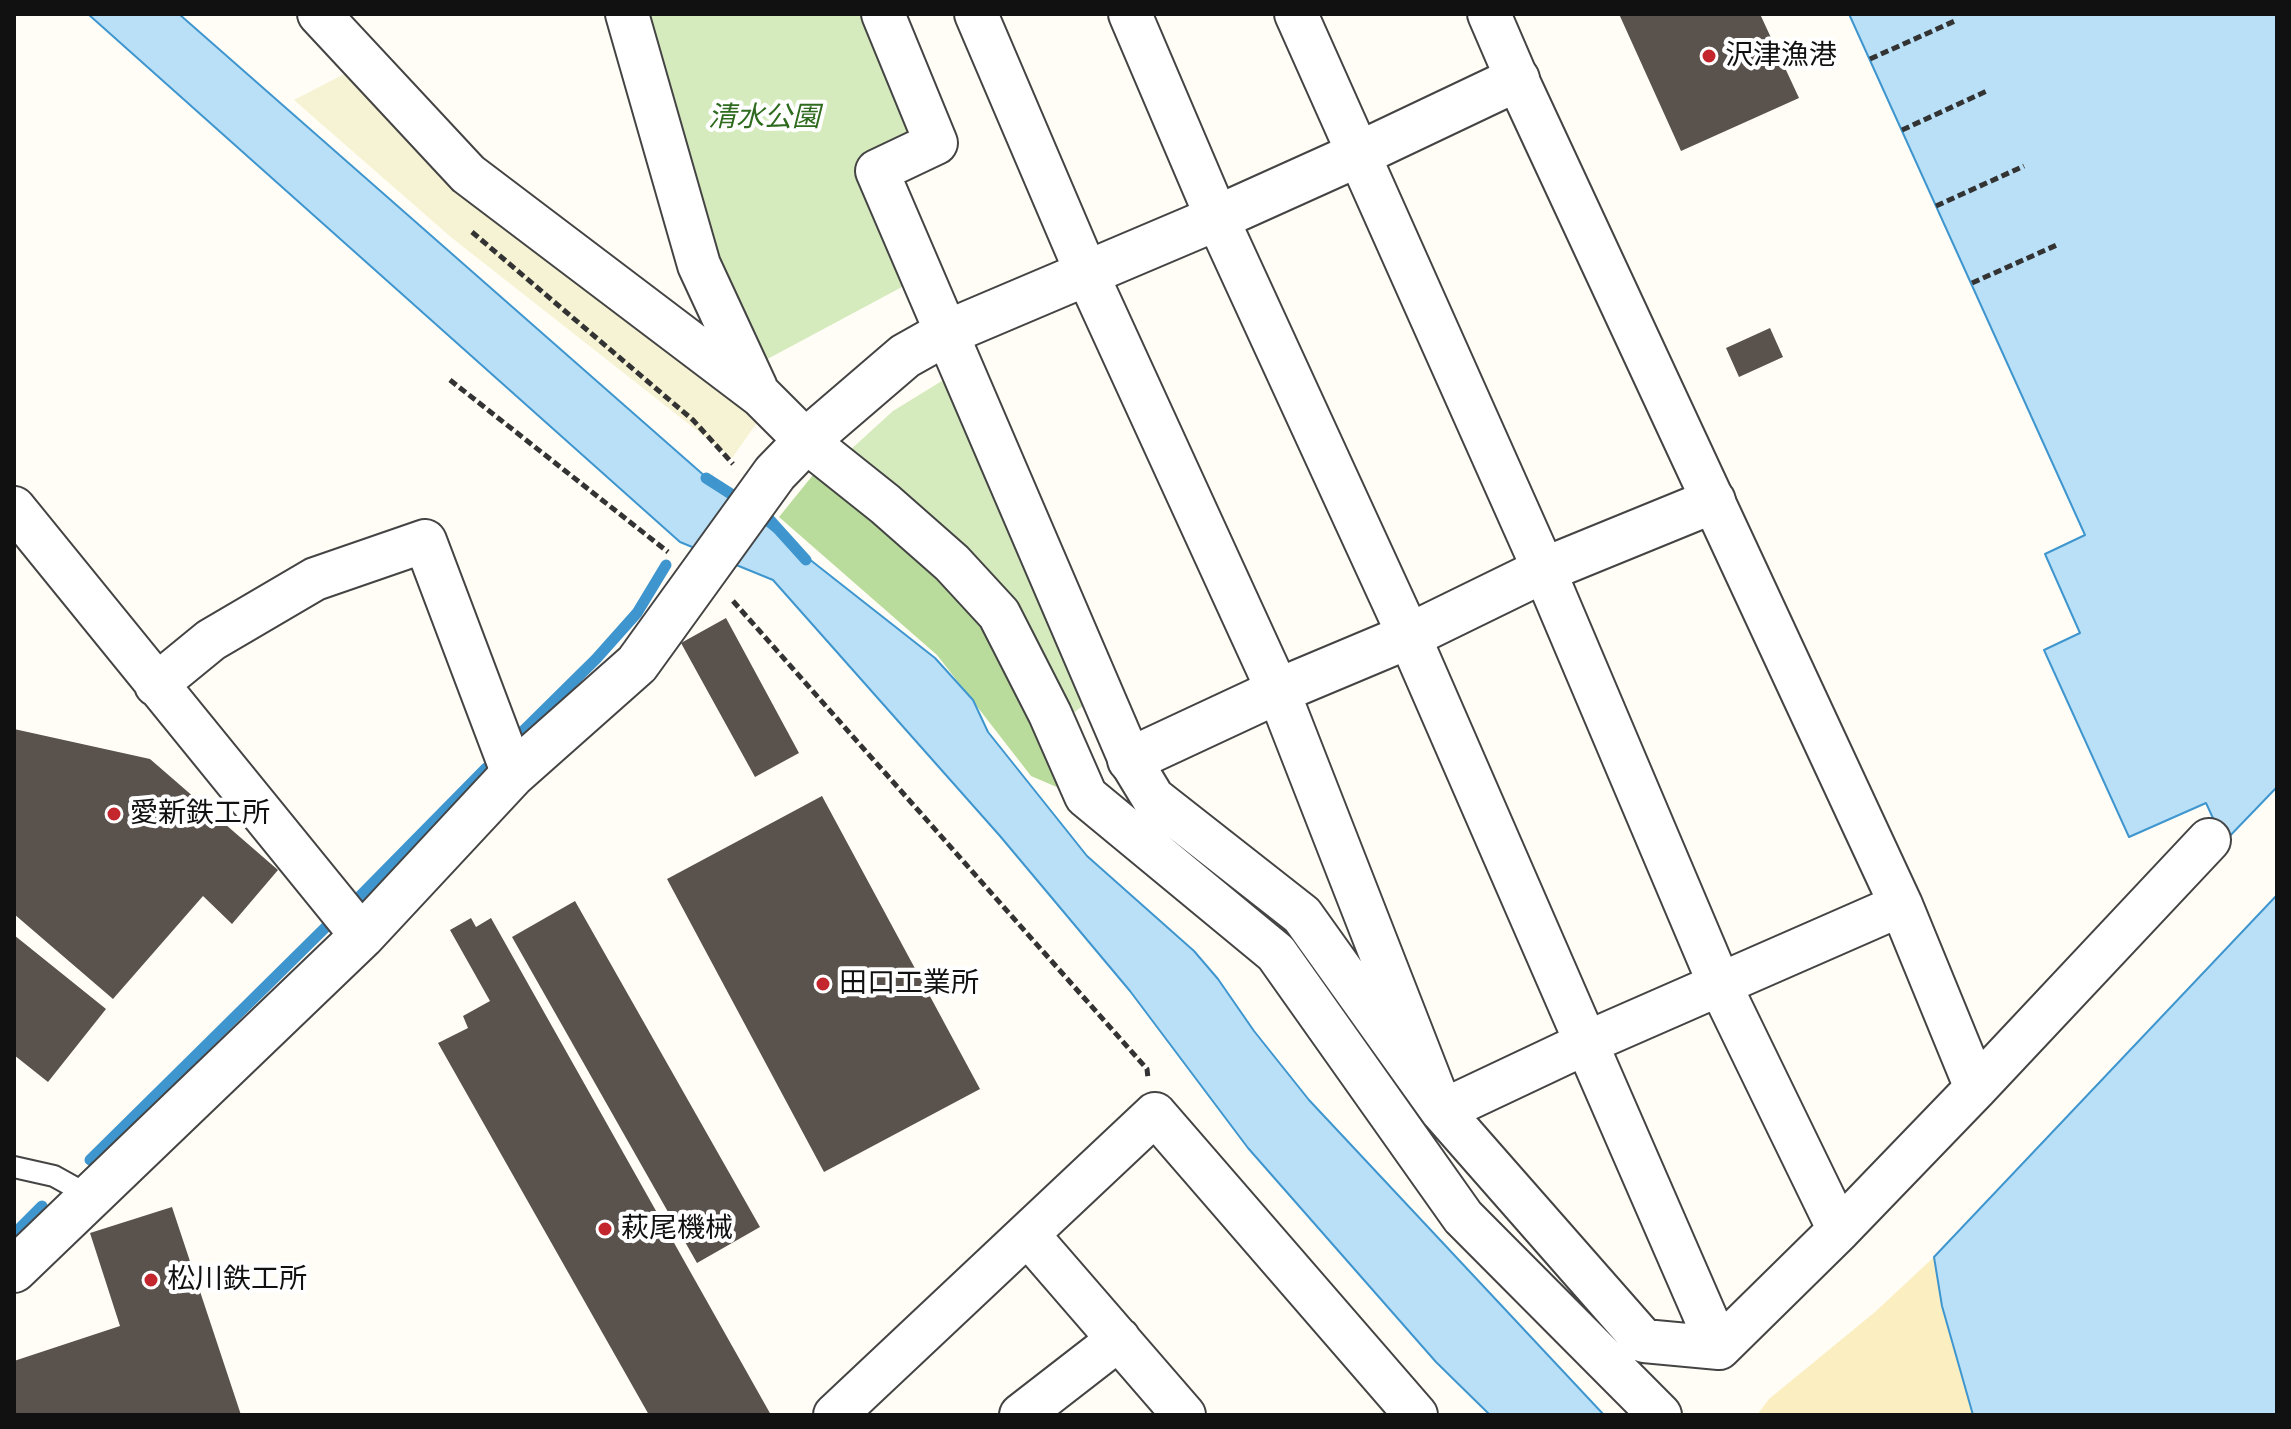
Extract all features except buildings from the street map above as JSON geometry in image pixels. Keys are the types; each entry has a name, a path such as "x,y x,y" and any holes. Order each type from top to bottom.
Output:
{"street":[{"path":"319,14 468,174 761,396 806,441 952,563 999,614 1050,714 1086,796 1276,953 1463,1217 1660,1415"},
{"path":"627,14 699,265 761,396"},
{"path":"883,14 936,143 877,171 1130,760 1153,798 1302,915 1442,1111 1644,1341 1719,1348 1976,1088 2209,840"},
{"path":"976,14 1087,274 1278,691 1442,1111"},
{"path":"1130,14 1217,218 1409,636 1719,1348"},
{"path":"1296,14 1544,570 1719,983 1839,1230"},
{"path":"1489,14 1901,905 1976,1088"},
{"path":"14,1270 362,936 513,774 637,664 769,482 806,441 905,356 946,333 1217,218 1517,79"},
{"path":"1130,760 1278,691 1409,636 1544,570 1713,501"},
{"path":"14,508 362,936"},
{"path":"156,685 211,640 315,579 425,541 513,774"},
{"path":"1442,1111 1719,983 1901,905"},
{"path":"835,1415 1155,1114 1416,1415"},
{"path":"1028,1235 1184,1415"},
{"path":"1021,1415 1119,1339"}],"lane":[{"path":"14,1167 54,1176 90,1196"}],"path":[{"path":"1870,59 1957,20"},
{"path":"1902,130 1989,90"},
{"path":"1936,206 2024,166"},
{"path":"1972,283 2059,244"},
{"path":"450,380 736,603 1147,1069 1155,1114"}],"shaded area":[{"path":"358,67 761,417 732,458 452,238 294,100"}],"green space":[{"name":"清水公園","path":"627,14 876,14 926,135 857,165 915,280 747,370"},
{"path":"945,379 1008,532 1087,703 1069,716 848,452 893,411"},
{"path":"817,470 903,540 996,636 1080,797 1031,776 937,655 779,517"}],"sand":[{"path":"1934,1257 1942,1306 1973,1415 1757,1415 1769,1399 1875,1312"}],"water":[{"path":"88,14 179,14 715,485 935,658 973,700 988,732 1087,856 1194,951 1309,1100 1604,1415 1490,1415 1436,1362 1248,1148 1130,991 1000,836 773,580 680,542"},
{"name":"沢津漁港","path":"1849,14 2277,14 2277,787 2224,842 2206,803 2129,837 2044,650 2080,633 2045,554 2085,535"},
{"path":"2277,895 2277,1415 1973,1415 1942,1306 1934,1257"}],"waterway":[{"path":"706,478 742,501"},
{"path":"756,510 769,519 806,560"},
{"path":"514,740 596,659 637,613 666,565"},
{"path":"353,903 486,768"},
{"path":"90,1160 332,921"},
{"path":"14,1234 42,1206"}],"place":[{"name":"沢津漁港","path":"1709,56"},
{"name":"愛新鉄工所","path":"114,814"},
{"name":"田口工業所","path":"823,984"},
{"name":"萩尾機械","path":"605,1229"},
{"name":"松川鉄工所","path":"151,1280"}]}
